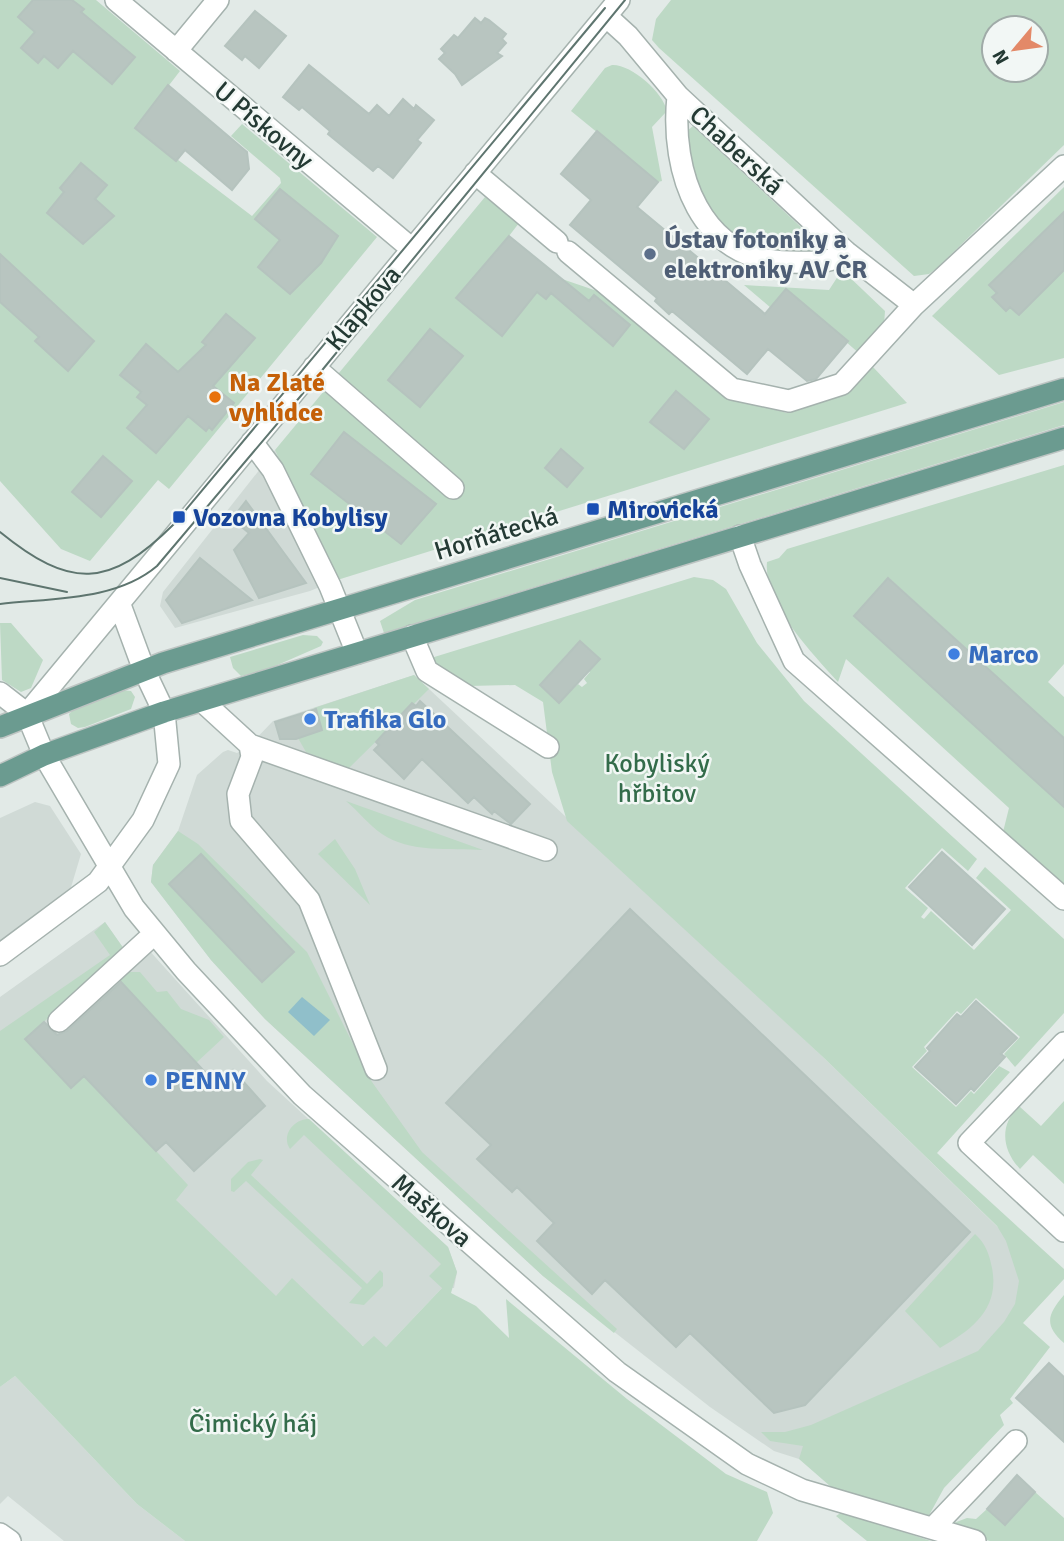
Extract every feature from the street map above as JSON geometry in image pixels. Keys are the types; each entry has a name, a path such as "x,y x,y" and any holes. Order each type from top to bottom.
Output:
{"main road":[{"name":"Horňátecká","path":"0,727 27,714 144,670 1064,389"},
{"path":"0,776 44,755 164,712 1064,438"}],"street":[{"name":"U Pískovny","path":"116,0 412,249"},
{"path":"176,51 218,0"},
{"name":"Chaberská","path":"612,8 628,36 678,96 846,252 914,305"},
{"name":"Klapkova","path":"27,714 612,8"},
{"path":"678,96 680,154 687,188 699,214 720,236 747,255 768,262 819,263 837,259 846,252"},
{"path":"475,173 732,390 789,401 842,384 914,305 1064,166"},
{"path":"314,367 453,488"},
{"path":"252,442 273,470 340,610 357,653"},
{"path":"740,536 750,565 794,661 1064,899"},
{"path":"0,954 97,883 143,820 169,764 164,712 144,670 120,605"},
{"path":"412,636 419,659 427,671 548,747"},
{"path":"0,693 27,714 44,755"},
{"path":"202,701 250,746 546,850"},
{"path":"250,746 252,757 238,794 241,821 309,900 376,1069"},
{"name":"Maškova","path":"44,755 110,868 154,934 257,1050 302,1095 617,1372 747,1464 802,1490 975,1541"},
{"path":"59,1021 154,934"},
{"path":"1064,1042 969,1143 1064,1231"},
{"path":"933,1528 1016,1440"},
{"path":"0,1534 10,1541"}],"shaded area":[{"path":"275,450 334,581 310,591 175,628 160,606 163,592"},
{"path":"414,675 824,1058 1012,1241 1023,1257 1017,1318 948,1383 799,1459 774,1451 710,1407 543,1276 265,1019 211,960 151,882 153,865 178,831 197,775 223,752 228,750 237,753 250,745 273,721"},
{"path":"35,802 50,806 81,854 69,894 0,942 0,818"},
{"path":"105,922 124,949 138,938 267,1081 448,1247 457,1272 454,1288 442,1288 386,1347 364,1346 279,1300 0,1036 0,997"},
{"path":"15,1376 137,1504 185,1541 64,1541 8,1496 0,1504 0,1387"}],"green space":[{"path":"0,0 96,0 180,71 136,128 252,216 281,183 280,178 231,136 242,124 377,237 169,489 158,480 90,561 61,549 0,481"},
{"path":"671,0 1064,0 1064,145 937,268 929,274 914,276 652,40 656,19"},
{"path":"612,65 628,69 645,80 664,104 667,111 652,127 662,181 658,182 571,111 605,68"},
{"path":"693,126 820,245 810,256 759,254 710,216 689,164 686,132"},
{"path":"1064,187 1064,358 999,375 932,316"},
{"path":"485,197 519,223 509,236 562,279 597,291 737,399 787,413 848,391 873,367 907,403 334,581 275,450"},
{"path":"842,270 885,311 884,325 861,355 787,290 771,308 744,285 829,290"},
{"path":"1064,402 1064,425 384,633 380,621 415,600"},
{"path":"1064,465 1064,664 1048,682 1064,697 1064,738 889,578 854,616 1064,807 1064,888 1003,832 1009,808 846,659 838,682 791,627 773,594 767,562 779,558 787,549"},
{"name":"Kobyliský hřbitov","path":"694,577 713,580 726,589 757,643 804,701 977,859 968,871 942,848 905,888 928,908 921,917 924,919 931,911 974,950 1011,910 976,878 985,867 1064,939 1064,1013 1015,1067 1004,1054 1020,1037 976,998 961,1014 957,1011 924,1047 927,1051 912,1067 956,1107 971,1091 974,1094 999,1066 1010,1072 937,1153 1064,1269 1064,1279 1023,1323 1050,1347 1010,1399 1013,1403 1000,1415 1004,1425 944,1488 927,1519 838,1493 799,1459 803,1446 770,1441 761,1432 785,1432 811,1425 978,1351 1004,1322 1015,1304 1019,1281 1006,1241 997,1226 824,1058 567,821 552,772 543,702 515,685 469,686 440,672 431,658","holes":["568,653 590,672 584,679 587,683 582,687 578,684 559,702 540,685"]},
{"path":"0,623 11,623 43,660 31,688 21,692 2,680"},
{"path":"303,635 317,636 323,642 321,646 266,670 241,676 233,668 230,657"},
{"path":"414,675 429,689 348,769 306,752 298,738 322,730 314,708"},
{"path":"121,690 131,691 135,697 131,709 85,727 78,728 71,724 69,714 75,708"},
{"path":"346,801 483,850 417,847 393,840 377,830"},
{"path":"178,831 198,844 307,952 372,1082 422,1152 617,1329 614,1333 543,1276 265,1019 211,960 151,882 153,865","holes":["201,855 294,951 262,982 169,885"]},
{"path":"335,839 355,869 370,905 318,854"},
{"name":"Čimický háj","path":"105,922 124,949 25,1039 71,1088 85,1075 188,1185 176,1200 276,1296 292,1278 363,1346 374,1336 386,1347 442,1288 429,1276 441,1264 304,1135 290,1149 287,1139 290,1129 298,1122 309,1119 448,1247 457,1272 451,1293 476,1306 509,1338 506,1299 627,1399 726,1474 767,1492 773,1513 757,1541 185,1541 137,1504 15,1376 0,1387 0,1031 110,955 94,932"},
{"path":"125,972 140,972 157,992 167,991 181,1009 209,1020 224,1037 196,1063 118,979"},
{"path":"1064,1101 1064,1184 1033,1155 1020,1169 1009,1154 1005,1138 1008,1121 1019,1106 1041,1126"},
{"path":"263,1160 251,1175 367,1284 380,1270 383,1273 383,1286 364,1305 349,1303 362,1288 246,1181 234,1192 231,1191 231,1179 248,1162"},
{"path":"975,1234 990,1258 992,1295 988,1307 973,1326 940,1348 905,1311"},
{"path":"1064,1295 1064,1343 1053,1331 1050,1320 1054,1308"},
{"path":"1035,1492 1064,1518 1064,1541 990,1541 950,1529 951,1524 967,1518 976,1519 987,1509 1005,1524"},
{"path":"842,1512 931,1541 867,1541 836,1516"}],"water":[{"path":"302,997 330,1020 314,1036 288,1012"}],"building":[{"path":"33,0 72,0 84,9 81,12 135,57 112,84 73,51 58,68 44,56 38,63 21,48 35,32 18,17"},
{"path":"255,11 286,36 259,68 245,56 242,60 225,46"},
{"path":"475,18 481,23 485,18 489,20 506,34 502,39 506,43 497,53 502,56 462,85 439,59 445,53 441,49 454,35 458,38"},
{"path":"309,65 369,114 377,105 389,116 403,99 414,109 416,105 434,120 417,140 421,143 393,178 378,166 373,171 328,134 330,131 302,107 299,110 283,97"},
{"path":"168,85 247,152 249,169 232,190 185,150 176,161 135,128"},
{"name":"Ústav fotoniky a elektroniky AV ČR","path":"597,131 658,182 637,207 765,314 786,289 848,341 816,379 807,381 768,349 747,374 672,311 669,314 655,301 657,298 570,225 591,200 561,174"},
{"path":"81,163 107,185 95,199 114,216 83,244 47,213 64,192 60,188"},
{"path":"280,189 338,236 321,263 290,294 258,267 280,240 255,219"},
{"path":"1064,212 1064,270 1019,315 1010,307 1006,311 992,297 997,293 989,285"},
{"path":"509,236 589,301 594,295 630,325 613,346 551,293 546,299 537,292 502,336 456,298"},
{"path":"0,254 94,341 68,371 35,341 39,337 0,302"},
{"path":"226,314 255,338 213,386 234,403 212,430 209,427 206,431 188,416 156,453 127,428 147,405 137,397 141,392 120,375 146,344 178,372 206,345 202,342"},
{"path":"430,329 463,356 420,407 388,380"},
{"path":"676,391 709,419 684,449 650,422"},
{"path":"344,432 436,504 401,544 311,474"},
{"path":"561,449 583,468 567,487 545,468"},
{"path":"103,456 132,481 101,517 72,492"},
{"path":"246,501 306,583 259,598 234,550 249,533 232,519"},
{"path":"200,558 252,600 182,623 166,600"},
{"path":"888,578 1064,738 1064,807 854,616"},
{"path":"580,641 600,659 559,703 540,685"},
{"path":"420,701 530,804 511,824 494,811 492,814 474,797 468,803 422,759 404,779 374,750 379,745 376,742 412,703 416,706"},
{"path":"316,709 322,730 296,739 280,739 275,722"},
{"path":"942,852 1005,909 972,945 909,887"},
{"path":"201,854 294,952 262,982 169,884"},
{"path":"630,909 970,1232 805,1405 774,1413 690,1333 676,1347 605,1280 592,1294 537,1241 554,1223 517,1187 512,1192 477,1159 491,1145 446,1103"},
{"name":"PENNY","path":"121,982 217,1085 233,1070 265,1106 194,1171 166,1142 156,1151 84,1076 71,1088 25,1039 44,1022 57,1035 67,1031"},
{"path":"976,1001 1017,1038 1001,1054 1005,1057 974,1091 971,1088 956,1104 915,1067 930,1051 927,1048 957,1014 961,1017"},
{"path":"1049,1363 1064,1377 1064,1442 1016,1398"},
{"path":"1017,1475 1035,1492 1005,1525 987,1509"}],"tram line":[{"path":"0,604 103,592 141,577 157,566 310,385 625,0"},
{"path":"0,532 48,564 69,572 89,574 109,570 129,561 151,545 174,524 605,8"},
{"path":"0,578 67,592"}],"place":[{"name":"Ústav fotoniky a elektroniky AV ČR","path":"650,254"},
{"name":"Na Zlaté vyhlídce","path":"215,397"},
{"name":"Mirovická","path":"593,509"},
{"name":"Vozovna Kobylisy","path":"179,517"},
{"name":"Marco","path":"954,654"},
{"name":"Trafika Glo","path":"310,719"},
{"name":"PENNY","path":"151,1080"}]}
